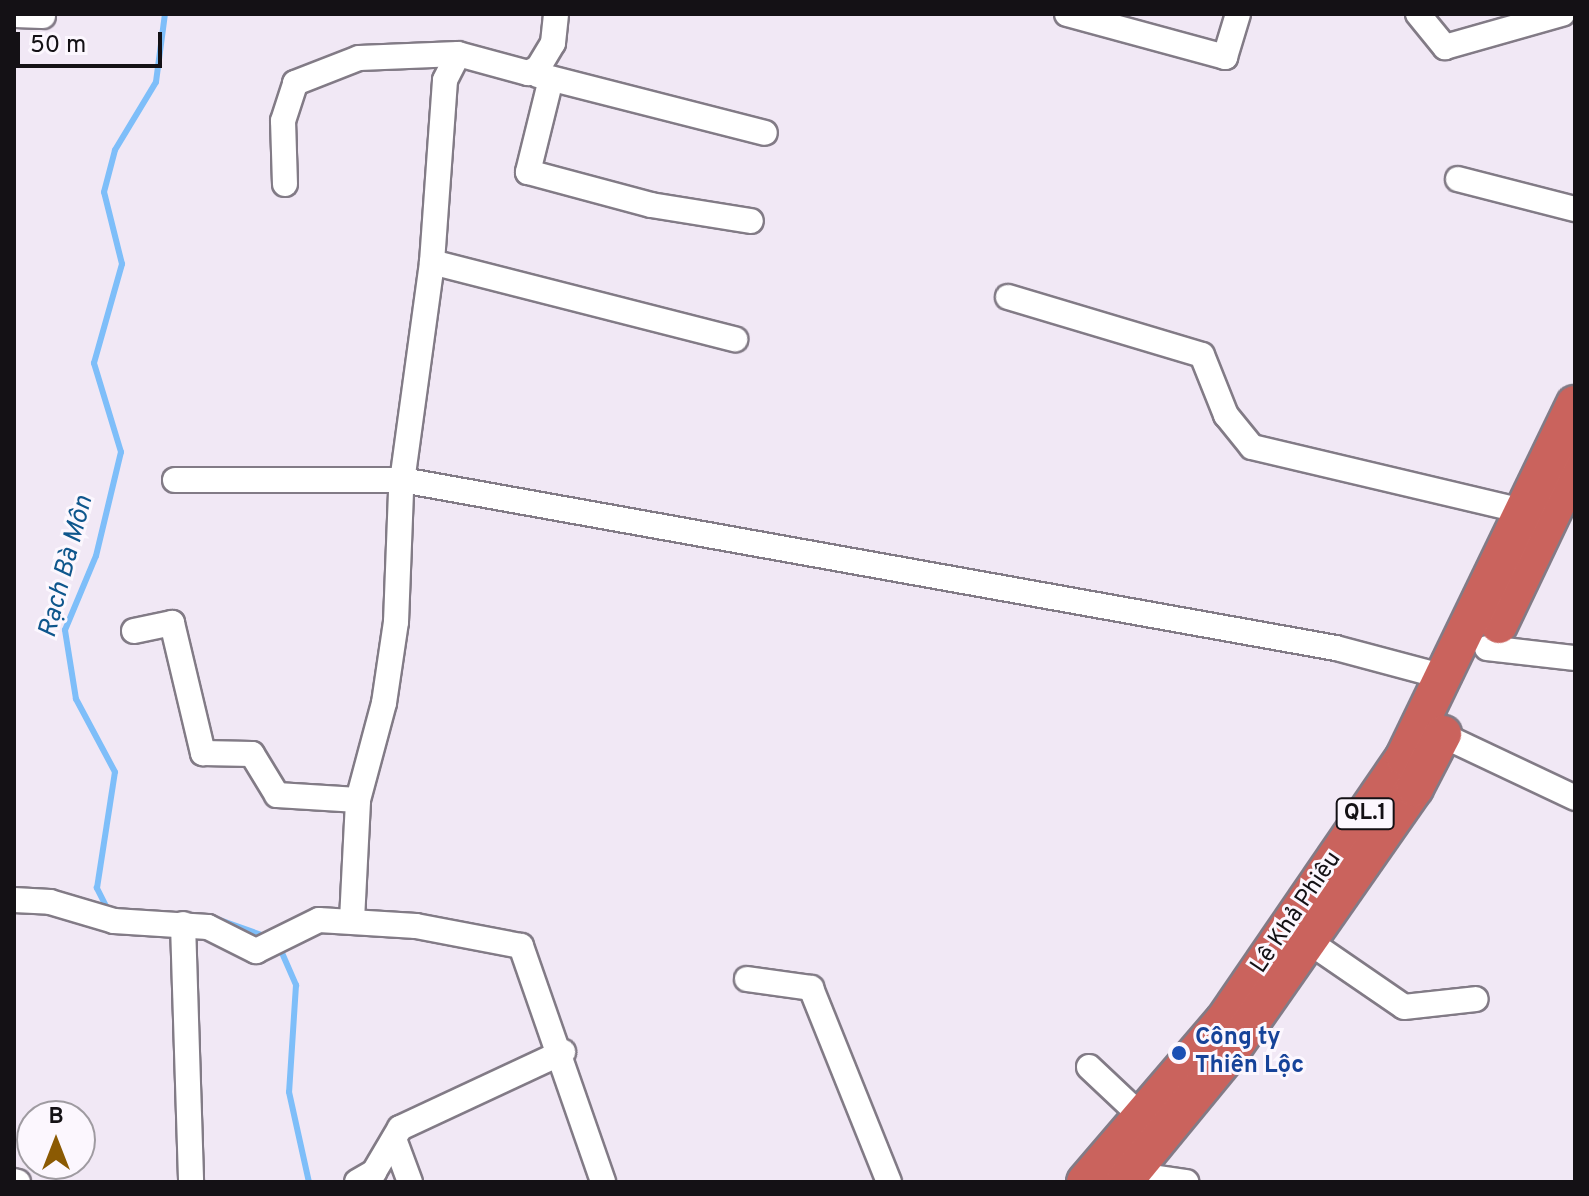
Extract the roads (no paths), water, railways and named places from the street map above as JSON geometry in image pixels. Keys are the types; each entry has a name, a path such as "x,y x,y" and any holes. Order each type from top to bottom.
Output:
{"highway":[{"name":"Lê Khả Phiêu","path":"1085,1182 1142,1117 1251,980 1404,757 1526,512 1575,404"},
{"name":"Lê Khả Phiêu","path":"1128,1178 1308,941 1415,788 1575,466"}],"street":[{"path":"556,14 553,43 540,76 528,172 651,205 751,221"},
{"path":"1067,14 1225,57 1238,14"},
{"path":"1418,14 1445,47 1562,14"},
{"path":"14,15 43,16"},
{"path":"352,920 358,800 386,689 402,480 432,262 445,80 458,54"},
{"path":"285,184 283,121 295,83 359,58 458,54 765,133"},
{"path":"1458,179 1575,209"},
{"path":"432,262 735,339"},
{"path":"1008,297 1202,355 1226,415 1252,447 1526,512"},
{"path":"175,480 402,480 1336,648 1445,677"},
{"path":"134,631 172,623 203,753 252,754 277,795 358,800"},
{"path":"1487,648 1575,658"},
{"path":"1442,735 1575,798"},
{"path":"14,900 50,902 114,921 183,924 276,944 301,924 352,920 521,946 563,1052 603,1182"},
{"path":"183,924 191,1182"},
{"path":"1308,941 1404,1007 1476,999"},
{"path":"747,979 811,988 889,1182"},
{"path":"357,1182 374,1172 400,1128 563,1052"},
{"path":"1089,1067 1142,1117"},
{"path":"394,1139 410,1182"},
{"path":"1128,1178 1186,1182"}],"waterway":[{"name":"Rạch Bà Môn","path":"108,910 97,888 115,772 76,699 65,630 96,556 121,452 94,363 122,264 104,192 115,150 156,82 165,14"},
{"name":"Rạch Bà Môn","path":"214,918 267,937"},
{"name":"Rạch Bà Môn","path":"279,946 296,985 289,1092 309,1182"}],"place":[{"name":"Công ty Thiên Lộc","path":"1179,1053"}]}
